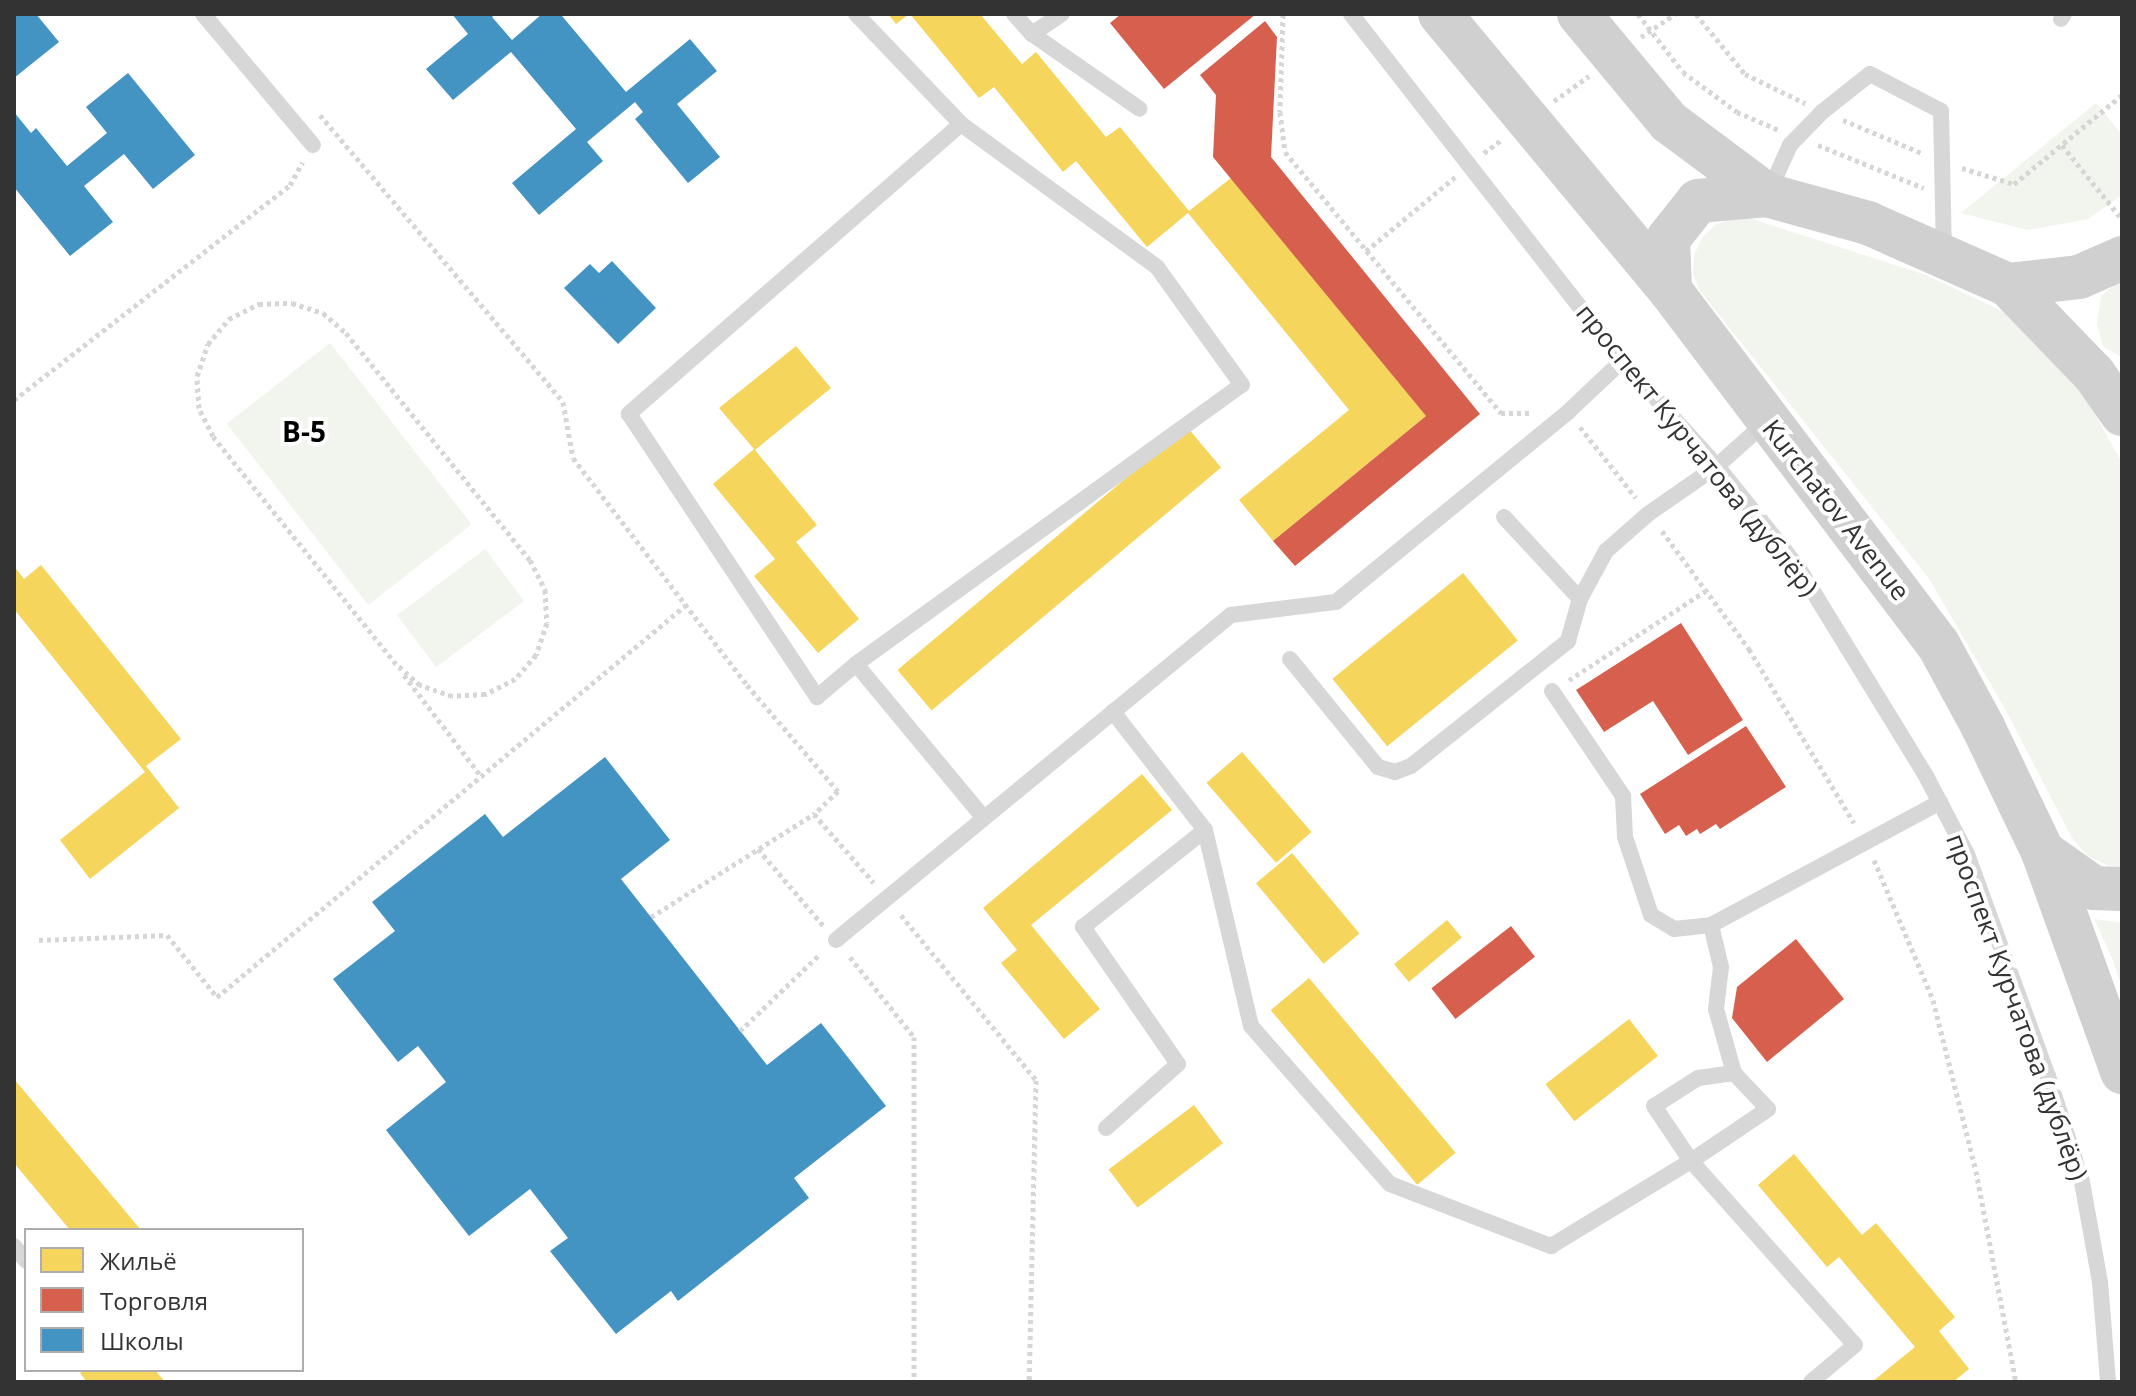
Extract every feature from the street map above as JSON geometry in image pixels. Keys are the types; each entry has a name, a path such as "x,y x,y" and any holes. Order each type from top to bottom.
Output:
{"main road":[{"name":"Kurchatov Avenue","path":"1440,14 1670,290 1938,644 1983,727 2043,852 2122,1072"},
{"path":"1579,14 1669,122 1767,195"},
{"path":"1670,290 1668,239 1698,201 1767,195 1868,223 2008,285 2094,374 2122,414"},
{"path":"2008,285 2079,277 2122,258"},
{"path":"2043,852 2094,888 2122,889"}],"lane":[{"path":"203,14 313,145"},
{"path":"856,14 961,124 1157,267 1242,385 856,664 817,697 629,414 961,124"},
{"path":"1014,14 1032,34 1140,109"},
{"path":"1032,34 1062,14"},
{"name":"проспект Курчатова (дублёр)","path":"1351,14 1622,361 1717,466 1798,567 1940,802 1967,854 2082,1182 2100,1282 2108,1382"},
{"path":"1767,195 1790,145 1822,112 1870,74 1941,111 1944,257"},
{"path":"836,940 1231,615 1336,602 1568,412 1622,361"},
{"path":"1290,659 1378,767 1395,772 1411,766 1568,641 1580,599 1606,551 1648,514 1717,466 1767,421"},
{"path":"1504,517 1580,599"},
{"path":"856,664 983,817"},
{"path":"1552,691 1623,796 1625,837 1651,915 1674,929 1711,925 1940,802"},
{"path":"1113,712 1205,830 1251,1026 1390,1184 1551,1246 1691,1161 1768,1109 1734,1073 1716,1009 1721,967 1711,925"},
{"path":"1106,1128 1178,1064 1083,927 1205,830"},
{"path":"1734,1073 1698,1078 1654,1106 1691,1161 1855,1345 1811,1382"}],"path":[{"path":"1283,14 1280,112 1285,152 1501,413 1568,412 1707,590 1806,739 1865,842 1902,921 1933,1000 1976,1171 2016,1382"},
{"path":"1696,14 1745,74 1822,112 1942,162 2014,184 2122,95"},
{"path":"314,107 563,402 573,458 747,685 838,791 814,814 651,917"},
{"path":"14,400 290,185 313,145 334,131"},
{"path":"2062,145 2122,219"},
{"path":"396,664 420,685 452,696 485,694 515,679 536,655 547,623 545,590 530,560 346,333 323,313 302,306 292,303 259,304 229,319 208,344 197,376 199,408 213,436 396,664 481,776"},
{"path":"1552,691 1707,590"},
{"path":"39,940 167,935 217,997 686,605"},
{"path":"814,814 1036,1080 1029,1382"},
{"path":"758,849 914,1037 914,1382"},
{"path":"740,1031 836,940"}],"shaded area":[{"path":"2096,103 2122,135 2122,195 2088,219 2028,230 1961,213"},
{"path":"1733,218 1752,219 1926,275 2021,320 2089,403 2122,463 2122,867 2109,866 2088,856 2072,838 2004,707 1930,580 1700,291 1693,274 1694,255 1702,238 1715,225"},
{"path":"2122,279 2122,357 2103,347 2097,324 2101,296"},
{"path":"330,343 472,524 368,605 227,424"},
{"path":"485,549 524,601 436,667 397,615"},
{"path":"2094,919 2122,923 2122,988 2113,960"}],"building: Жильё":[{"path":"888,14 909,14 896,24"},
{"path":"910,14 980,14 1022,64 1036,52 1106,137 1120,127 1189,211 1231,178 1426,416 1273,541 1239,500 1349,410 1188,213 1147,247 1076,161 1063,172 994,87 979,98"},
{"path":"796,346 831,388 755,450 817,525 796,542 859,619 818,653 754,576 775,559 713,484 754,449 719,408"},
{"path":"1187,427 1221,468 932,711 897,670"},
{"path":"41,565 181,739 146,766 179,808 90,879 60,840 145,772 14,609 14,566 24,579"},
{"path":"1463,573 1518,641 1387,746 1332,679"},
{"path":"1242,752 1312,832 1276,863 1207,783"},
{"path":"1142,774 1172,810 1031,925 1100,1009 1064,1039 1001,963 1017,950 983,908"},
{"path":"1292,853 1359,933 1323,964 1256,883"},
{"path":"1447,920 1462,938 1409,982 1394,964"},
{"path":"1309,978 1456,1153 1417,1185 1271,1010"},
{"path":"1629,1019 1658,1056 1574,1121 1545,1084"},
{"path":"14,1079 139,1228 68,1228 14,1163"},
{"path":"1194,1105 1223,1143 1137,1208 1109,1169"},
{"path":"1794,1154 1862,1235 1876,1223 1955,1317 1939,1331 1969,1369 1953,1382 1872,1382 1915,1347 1839,1257 1827,1267 1758,1185"},
{"path":"157,1372 165,1382 87,1382 80,1373"}],"building: Торговля":[{"path":"1121,14 1256,14 1164,89 1110,23"},
{"path":"1265,21 1277,37 1271,157 1480,414 1295,566 1273,541 1426,416 1213,157 1216,95 1200,75"},
{"path":"1681,623 1743,720 1688,755 1653,701 1604,732 1576,690"},
{"path":"1746,726 1786,787 1720,829 1716,824 1700,834 1697,829 1686,836 1679,825 1665,834 1640,794"},
{"path":"1511,926 1535,957 1455,1019 1431,988"},
{"path":"1796,939 1844,999 1767,1062 1732,1018 1737,987"}],"building: Школы":[{"path":"14,14 36,14 59,42 14,78"},
{"path":"452,14 496,14 492,17 512,40 542,14 565,14 562,16 626,92 690,39 717,71 677,104 720,157 688,183 635,119 643,112 635,102 587,142 603,161 539,215 512,183 576,129 511,52 453,100 426,69 468,34"},
{"path":"128,73 195,155 153,189 124,154 84,186 113,222 70,256 14,187 14,112 31,133 36,128 67,166 107,133 86,107"},
{"path":"612,261 656,308 618,344 564,288 590,264 599,273"},
{"path":"605,757 670,840 621,879 767,1065 821,1023 886,1106 794,1178 809,1198 678,1301 671,1291 616,1334 550,1251 568,1238 530,1189 469,1236 386,1130 446,1082 418,1046 398,1062 333,979 395,931 372,902 485,814 503,837"}],"district":[{"name":"В-5","path":"304,431"}]}
